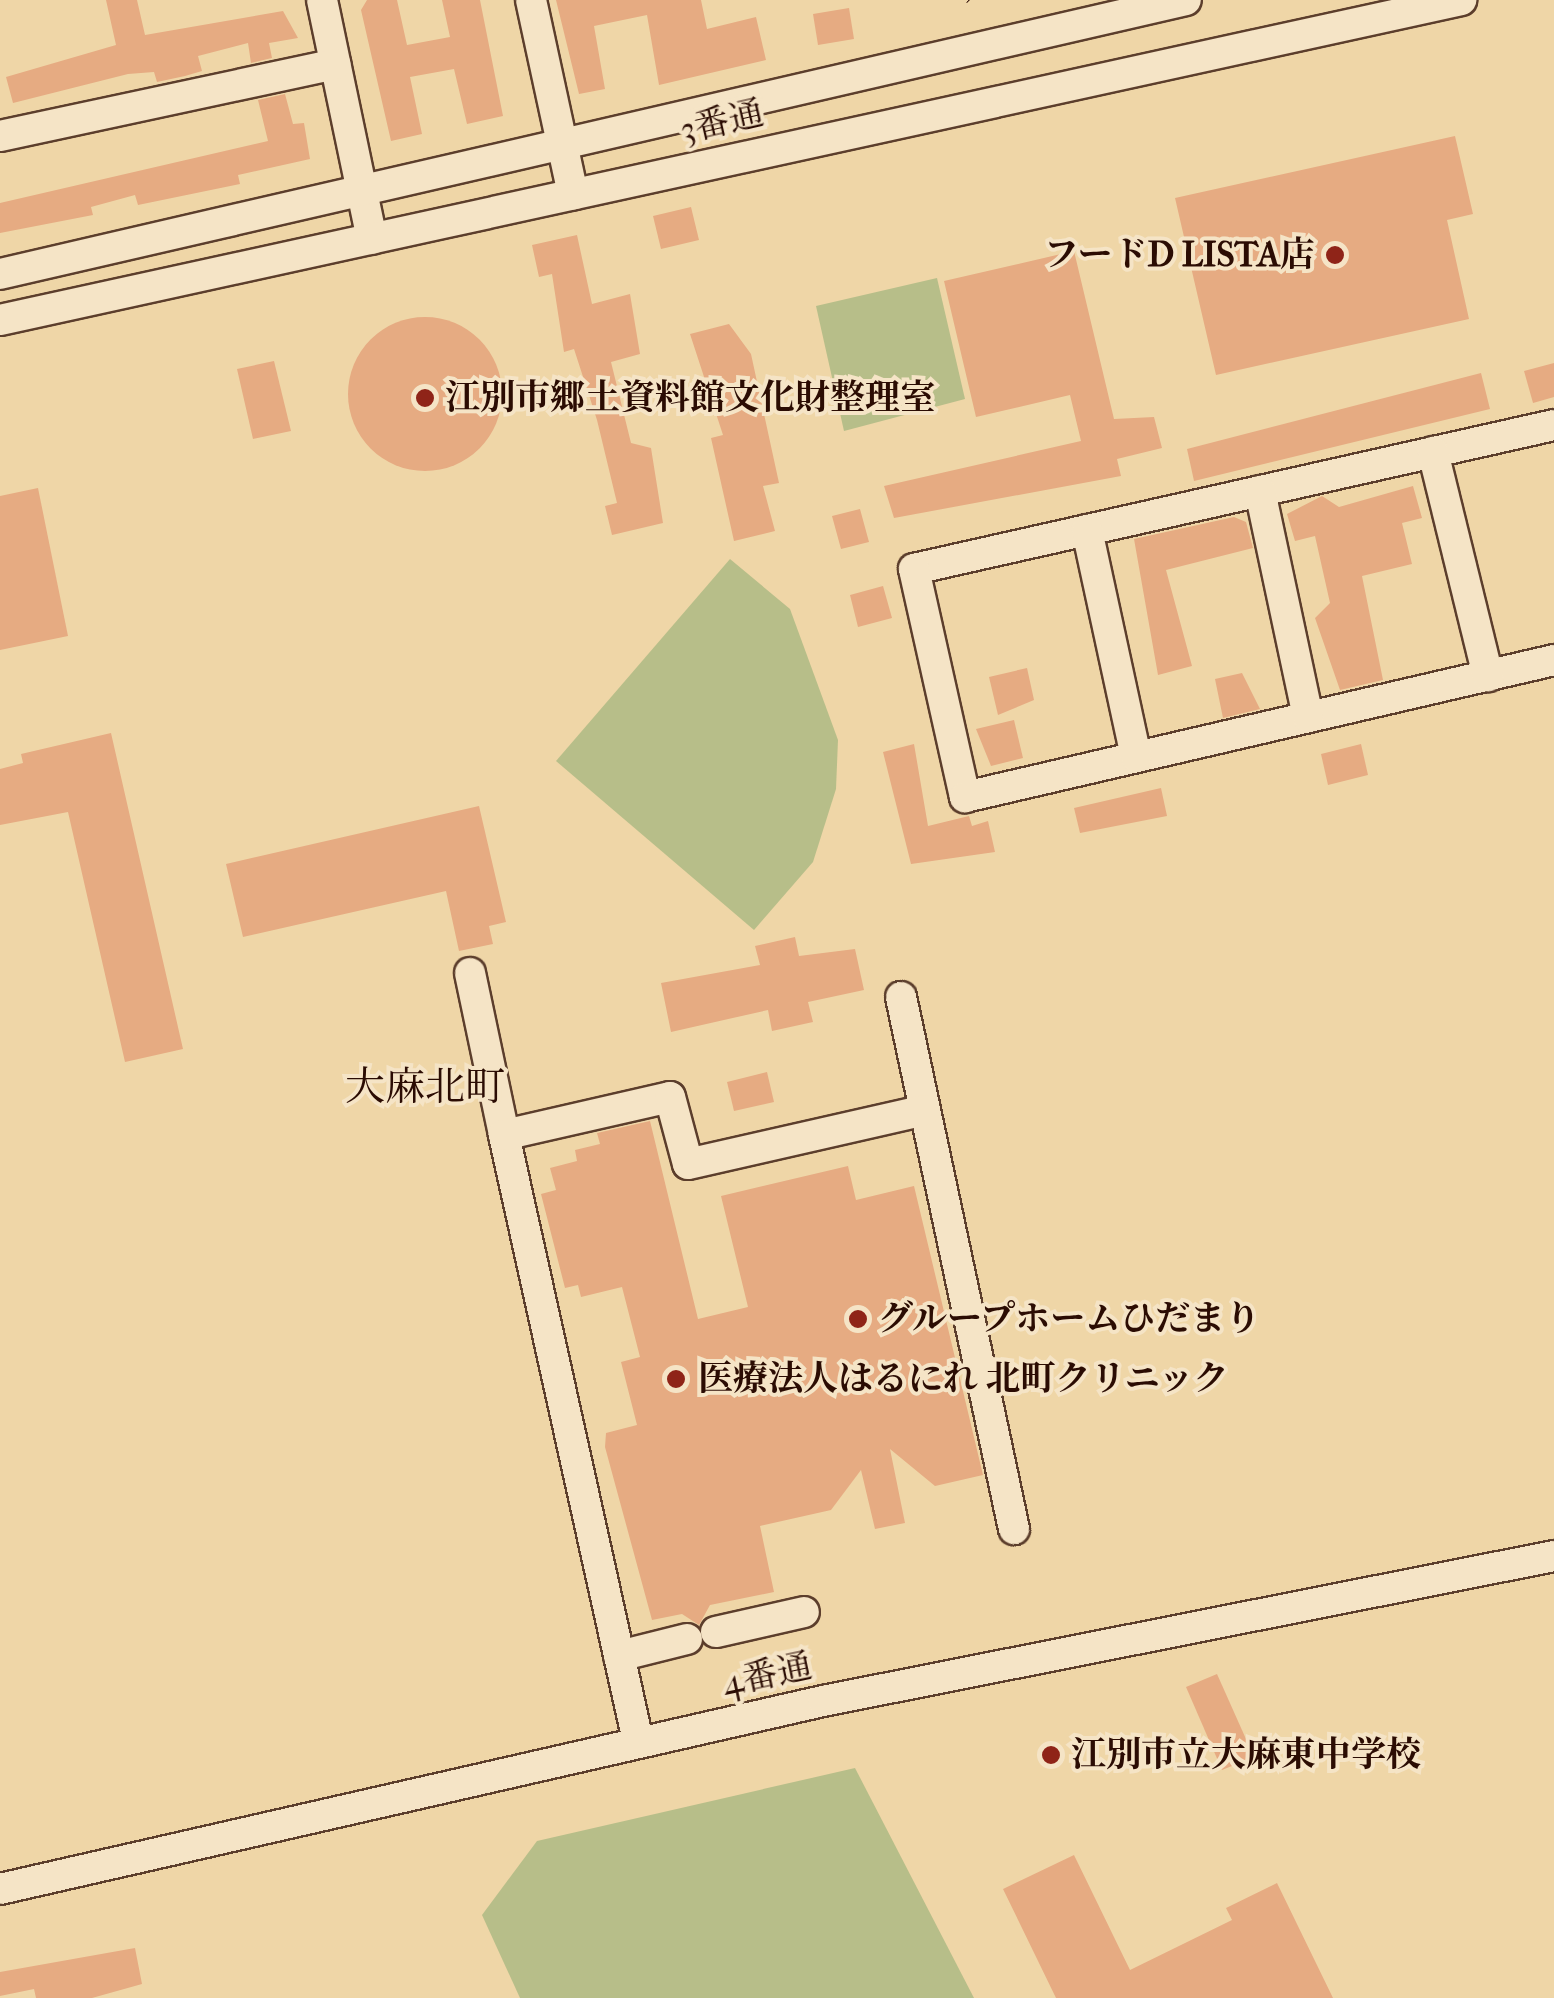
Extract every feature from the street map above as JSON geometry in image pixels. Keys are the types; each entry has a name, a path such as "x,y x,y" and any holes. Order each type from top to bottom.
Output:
{"street":[{"path":"322,0 372,238"},
{"path":"531,0 573,194"},
{"name":"3番通","path":"0,274 1186,0"},
{"name":"3番通","path":"0,320 573,194 1342,13 1461,0"},
{"path":"0,136 335,64"},
{"path":"1554,425 914,569 965,797 1554,660"},
{"path":"1432,452 1488,676"},
{"path":"1260,491 1308,717"},
{"path":"1087,530 1136,757"},
{"path":"470,972 638,1742"},
{"path":"901,997 1014,1529"},
{"path":"504,1135 670,1097 688,1164 925,1110"},
{"name":"4番通","path":"0,1889 638,1742 1554,1556"},
{"path":"619,1656 804,1612"}],"green space":[{"path":"937,278 965,399 844,431 816,306"},
{"path":"730,559 790,609 838,740 836,789 813,862 754,930 556,761"},
{"path":"855,1768 974,1998 520,1998 482,1915 537,1841"}],"building":[{"path":"106,0 137,0 145,35 283,11 298,38 269,43 272,58 251,63 248,43 198,56 202,71 185,76 157,82 154,72 128,74 13,103 6,77 116,45"},
{"path":"367,0 397,0 407,45 450,37 442,0 480,0 503,116 467,124 454,69 410,77 422,134 391,141 361,10"},
{"path":"556,0 701,0 707,29 756,17 766,60 659,85 647,15 594,26 605,89 579,94"},
{"path":"849,8 854,39 818,45 813,14"},
{"path":"285,94 293,124 304,123 310,159 238,175 240,184 138,205 135,195 91,207 93,215 0,233 0,203 268,141 258,100"},
{"name":"フードD LISTA店","path":"1455,136 1473,214 1447,220 1469,319 1216,375 1175,198"},
{"path":"691,207 699,240 661,249 653,216"},
{"path":"577,235 592,304 630,294 640,354 611,362 631,443 651,448 663,523 612,535 605,506 617,503 597,420 574,349 564,352 552,274 539,277 532,245"},
{"path":"1074,251 1114,419 1154,417 1162,448 1117,459 1121,476 894,518 884,486 1081,441 1070,395 976,417 944,281"},
{"name":"江別市郷土資料館文化財整理室","path":"425,317 455,323 480,339 496,364 502,394 496,424 480,449 455,465 425,471 395,465 370,449 354,424 348,394 354,364 370,339 395,323"},
{"path":"729,324 751,354 779,483 763,486 775,531 734,541 711,438 723,435 690,334"},
{"path":"274,361 291,431 253,439 237,369"},
{"path":"1554,363 1554,397 1533,403 1524,371"},
{"path":"1481,373 1490,409 1194,481 1187,449"},
{"path":"1413,486 1422,518 1402,523 1412,564 1362,576 1383,680 1340,690 1315,618 1330,603 1315,536 1295,541 1287,514 1322,496 1339,507"},
{"path":"38,488 68,636 0,650 0,496"},
{"path":"860,509 869,542 841,549 832,516"},
{"path":"1234,517 1246,522 1253,548 1166,570 1192,666 1158,675 1134,539"},
{"path":"883,586 892,618 858,627 850,595"},
{"path":"1027,668 1034,700 998,715 989,677"},
{"path":"1242,673 1260,709 1223,718 1215,679"},
{"path":"1014,720 1023,758 991,766 976,729"},
{"path":"111,733 183,1049 125,1062 68,812 0,825 0,769 23,763 21,754"},
{"path":"914,744 928,826 969,816 972,826 988,821 995,852 911,864 883,752"},
{"path":"1361,744 1368,775 1328,785 1321,754"},
{"path":"1161,788 1167,816 1080,833 1074,808"},
{"path":"479,806 506,922 489,926 493,944 459,951 446,891 243,937 226,864"},
{"path":"795,937 799,956 855,949 864,990 808,1002 813,1022 772,1031 768,1010 671,1032 661,983 760,965 755,946"},
{"path":"767,1072 774,1102 734,1111 727,1082"},
{"path":"650,1121 698,1319 748,1307 721,1196 848,1166 856,1200 914,1186 983,1475 935,1486 890,1449 905,1523 875,1529 861,1470 831,1510 760,1526 774,1592 710,1605 699,1625 682,1614 652,1620 605,1447 606,1433 637,1425 621,1362 640,1357 622,1287 581,1297 578,1285 565,1288 541,1194 556,1190 550,1168 577,1161 575,1150 600,1144 597,1133"},
{"path":"1217,1674 1254,1757 1222,1770 1186,1687"},
{"path":"1074,1855 1130,1970 1232,1920 1226,1908 1277,1883 1333,1998 1056,1998 1003,1889"},
{"path":"135,1948 142,1984 92,1998 36,1998 34,1989 0,1996 0,1972"}],"place":[{"name":"フードD LISTA店","path":"1335,255"},
{"name":"江別市郷土資料館文化財整理室","path":"425,398"},
{"name":"グループホームひだまり","path":"858,1319"},
{"name":"医療法人はるにれ 北町クリニック","path":"676,1379"},
{"name":"江別市立大麻東中学校","path":"1051,1755"}],"district":[{"name":"大麻北町","path":"425,1087"}]}
